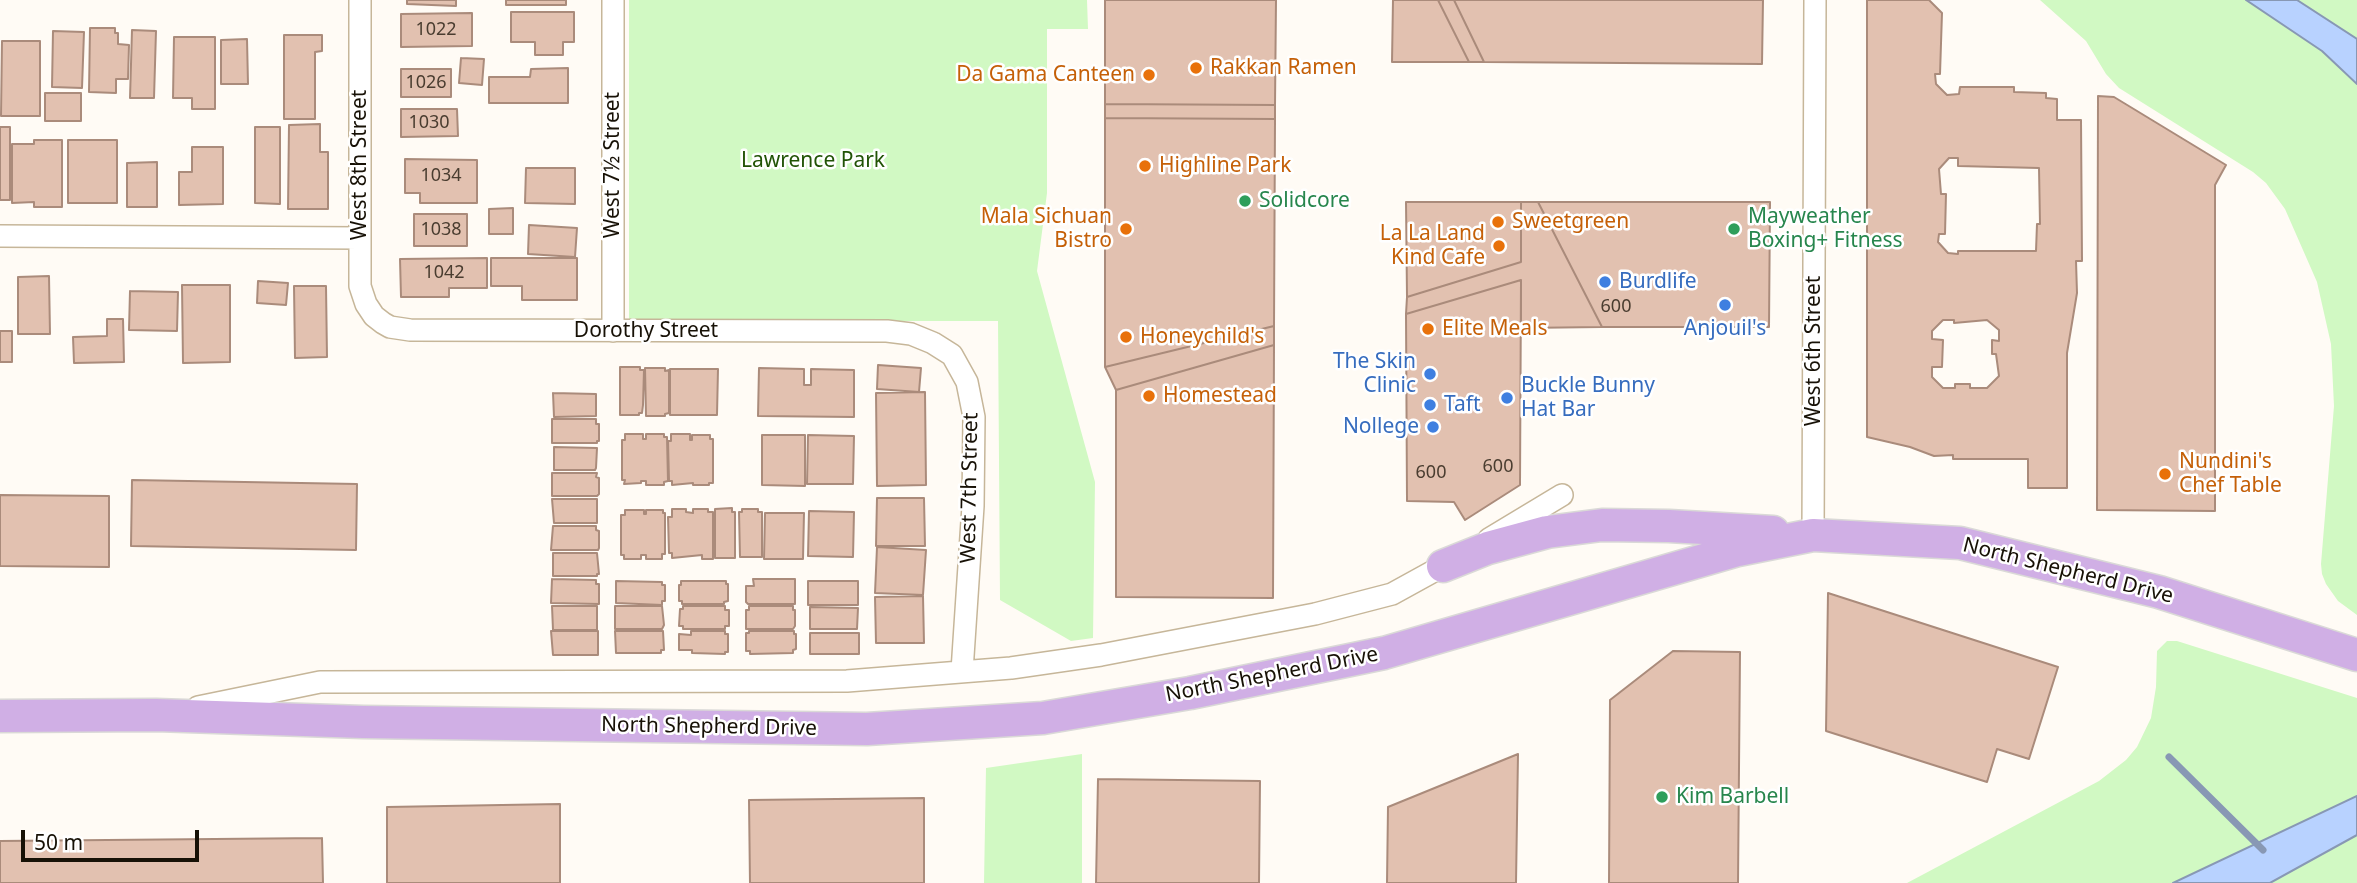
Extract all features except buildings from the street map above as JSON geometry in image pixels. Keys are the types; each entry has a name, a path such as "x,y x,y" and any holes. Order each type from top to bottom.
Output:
{"main road":[{"path":"1443,566 1488,548 1547,532 1602,525 1670,526 1813,535"},
{"name":"North Shepherd Drive","path":"0,716 156,715 867,729 1043,718 1190,693 1384,653 1738,550 1813,535 1960,543 2160,592 2348,652"}],"street":[{"name":"West 8th Street","path":"360,0 359,286 366,304 383,323"},
{"name":"West 7½ Street","path":"613,0 613,331"},
{"name":"West 6th Street","path":"1813,535 1815,0"},
{"path":"0,236 360,238"},
{"name":"Dorothy Street","path":"383,323 390,327 410,330 887,331 911,334"},
{"name":"West 7th Street","path":"911,334 952,355 967,382 974,417 973,506 962,671"},
{"name":"North Shepherd Drive","path":"156,715 320,682 847,681 1011,668 1101,655 1315,614 1392,594 1562,495"}],"green space":[{"name":"Lawrence Park","path":"629,0 1087,0 1088,29 1047,29 1047,193 1037,271 1095,482 1093,638 1071,641 1000,600 998,321 629,321"},
{"path":"2040,0 2357,0 2357,615 2338,601 2322,574 2334,406 2331,344 2317,282 2285,209 2266,183 2253,172 2119,88 2106,74 2086,41"},
{"path":"2167,641 2177,641 2357,698 2357,883 1907,883 2099,781 2126,760 2137,747 2151,718 2156,687 2157,651"},
{"path":"1082,754 1082,883 984,883 986,768"}],"water":[{"path":"2246,0 2297,0 2357,39 2357,84 2322,51"},
{"path":"2357,796 2357,835 2270,883 2173,883"}],"waterway":[{"path":"2169,757 2263,850"}],"place":[{"name":"Rakkan Ramen","path":"1196,68"},
{"name":"Da Gama Canteen","path":"1149,75"},
{"name":"Highline Park","path":"1145,166"},
{"name":"Solidcore","path":"1245,201"},
{"name":"Sweetgreen","path":"1498,222"},
{"name":"Mala Sichuan Bistro","path":"1126,229"},
{"name":"Mayweather Boxing+ Fitness","path":"1734,229"},
{"name":"La La Land Kind Cafe","path":"1499,246"},
{"name":"Burdlife","path":"1605,282"},
{"name":"Anjouil's","path":"1725,305"},
{"name":"Elite Meals","path":"1428,329"},
{"name":"Honeychild's","path":"1126,337"},
{"name":"The Skin Clinic","path":"1430,374"},
{"name":"Homestead","path":"1149,396"},
{"name":"Buckle Bunny Hat Bar","path":"1507,398"},
{"name":"Taft","path":"1430,405"},
{"name":"Nollege","path":"1433,427"},
{"name":"Nundini's Chef Table","path":"2165,474"},
{"name":"Kim Barbell","path":"1662,797"}]}
